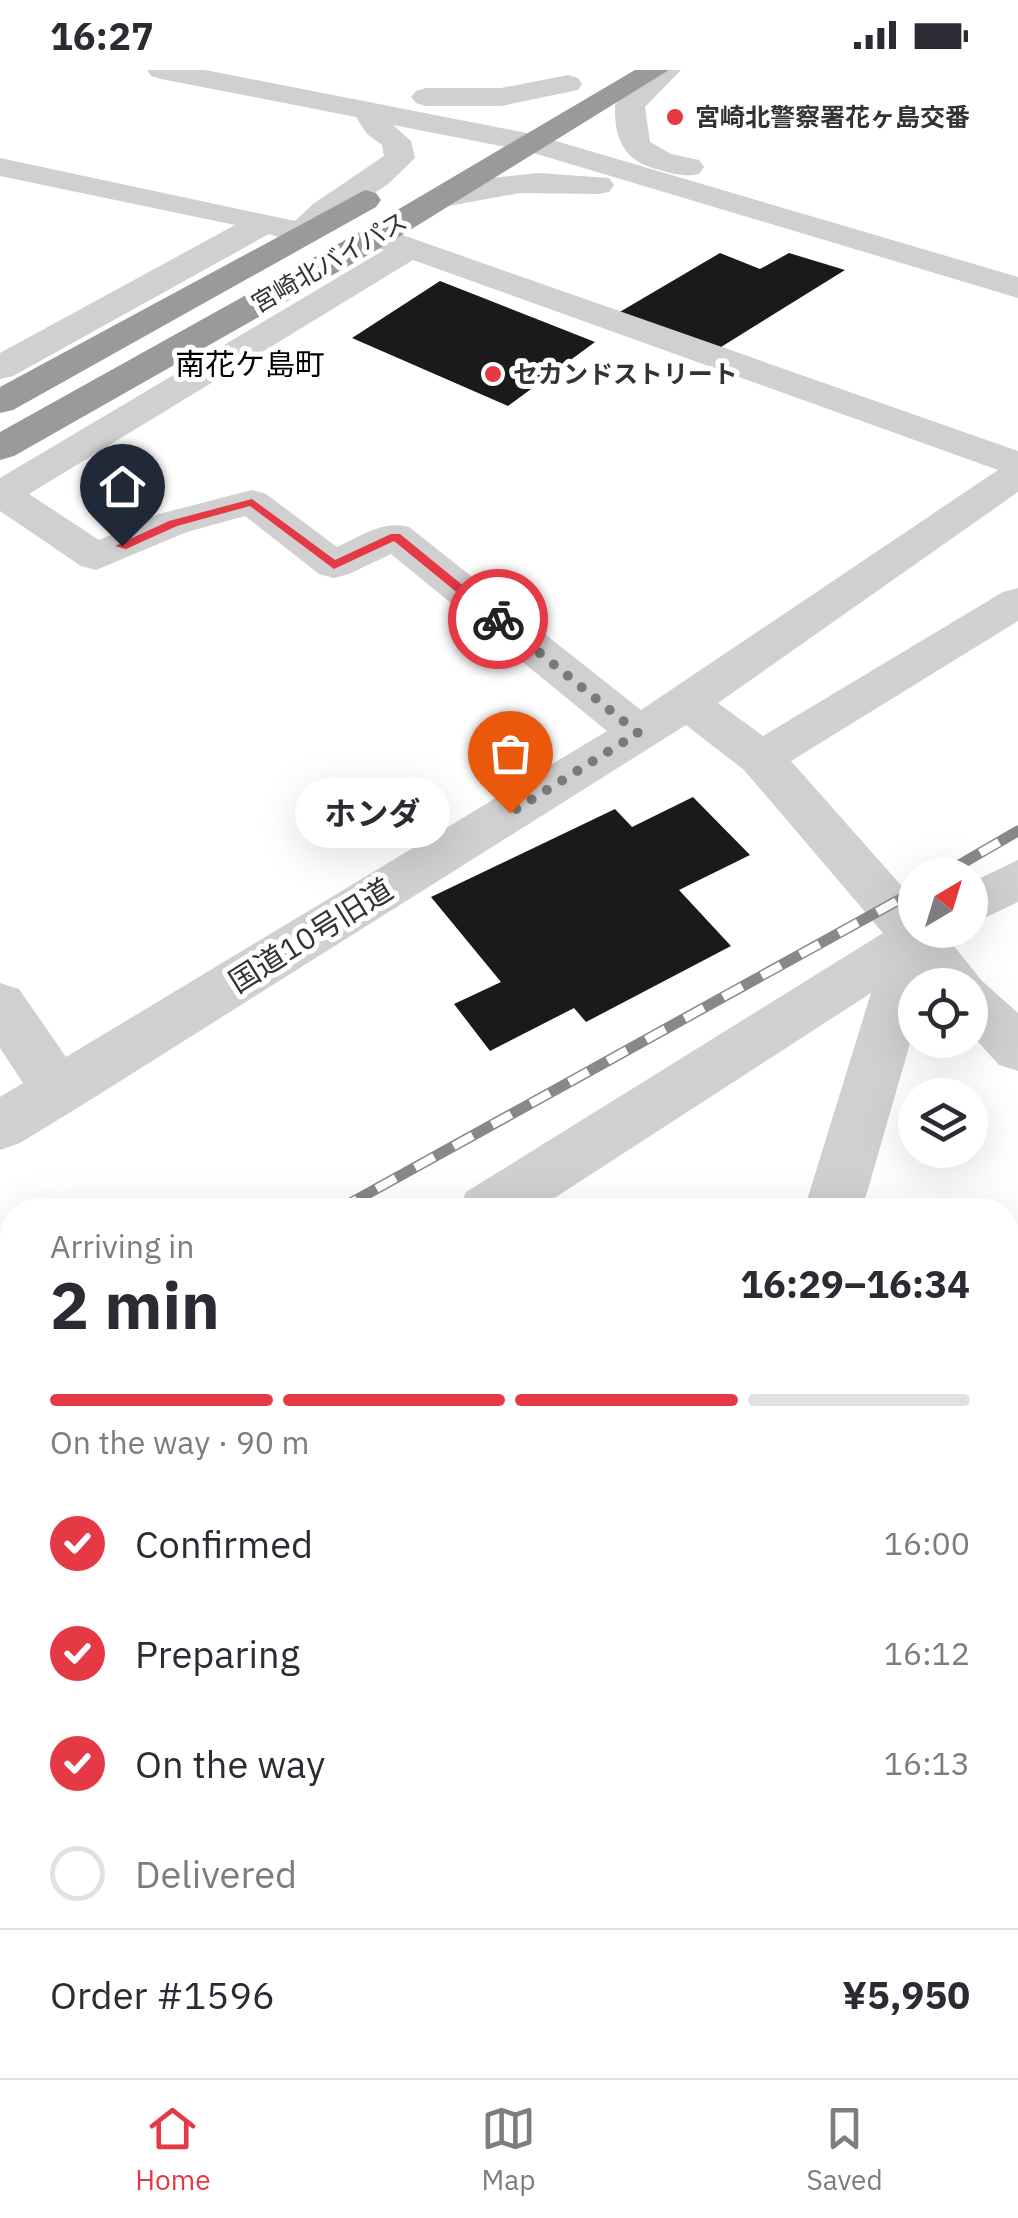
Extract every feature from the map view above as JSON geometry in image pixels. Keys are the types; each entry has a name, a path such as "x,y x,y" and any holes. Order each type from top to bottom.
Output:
{"highway":[{"name":"宮崎北バイパス","path":"0,402 301,234 655,70"},
{"name":"宮崎北バイパス","path":"0,448 393,242 522,133 581,77"}],"street":[{"path":"161,70 356,96 434,98 500,97 581,77"},
{"path":"256,70 522,133 1018,268"},
{"path":"667,70 630,105 629,126 636,148 656,171 672,207 1018,315"},
{"path":"0,167 266,222 301,234 318,211 388,171 400,158 396,141 378,128 356,96"},
{"path":"444,197 494,184 546,180 614,186 656,171 704,169 1018,259"},
{"path":"656,171 1018,288"},
{"path":"0,368 266,222"},
{"path":"638,733 395,536 334,565 252,502 173,523 96,558 1,494 393,242 1018,464"},
{"name":"国道10号旧道","path":"0,1126 687,702 1018,474"},
{"path":"761,758 1018,602"},
{"path":"687,702 761,758 898,908"},
{"path":"988,896 1018,879"},
{"path":"506,1198 900,948"},
{"path":"836,1198 917,948"},
{"path":"0,1004 59,1092"},
{"path":"988,1017 1018,1049"}],"building":[{"path":"720,253 760,269 789,253 845,270 713,352 618,313"},
{"name":"セカンドストリート","path":"440,281 595,342 508,406 352,338"},
{"path":"693,797 750,855 679,890 731,946 586,1022 574,1008 490,1051 454,1004 501,982 431,897 615,809 632,827"}],"railway":[{"path":"971,858 1018,831"},
{"path":"360,1198 898,900"}],"way so far":[{"path":"498,619 638,733 510,813"}],"place":[{"name":"宮崎北警察署花ヶ島交番","path":"675,117"},
{"name":"セカンドストリート","path":"493,374"},
{"name":"ホンダ","path":"510,813"}],"district":[{"name":"南花ケ島町","path":"250,365"}],"route":[{"path":"122,546 173,523 252,502 334,565 395,536 498,619"}]}
